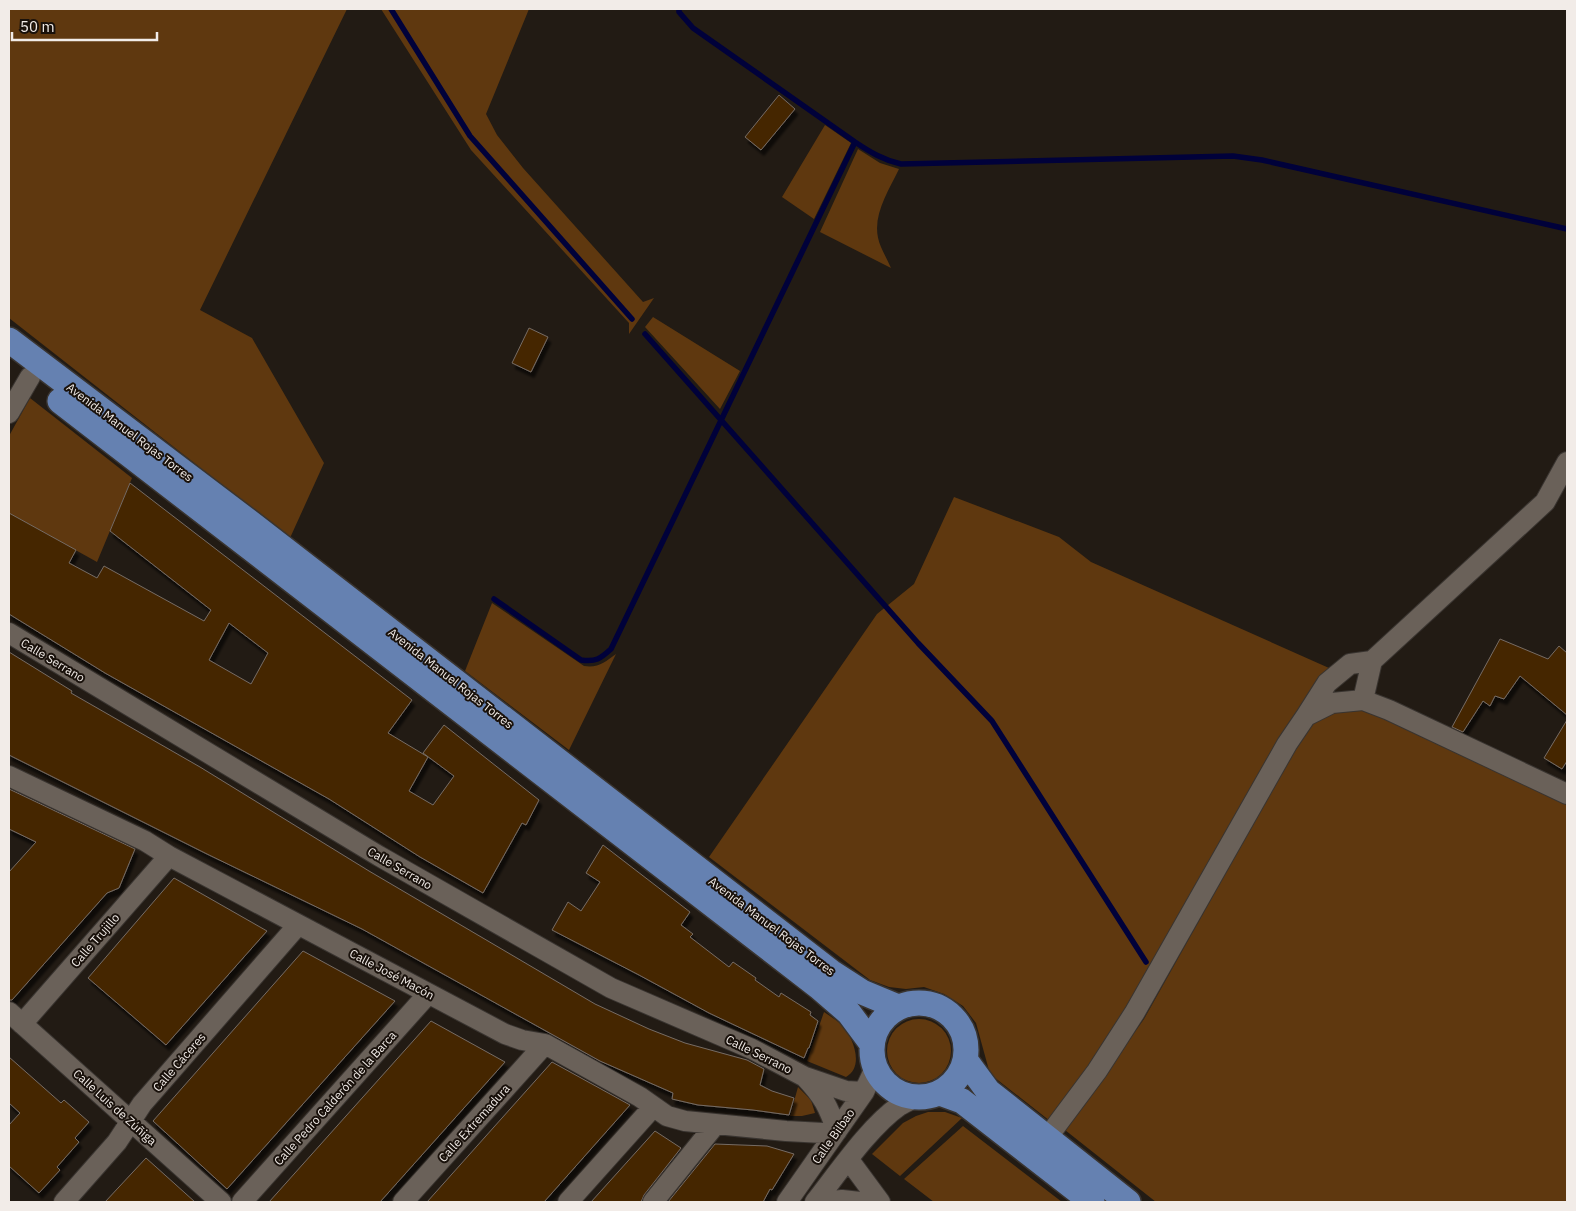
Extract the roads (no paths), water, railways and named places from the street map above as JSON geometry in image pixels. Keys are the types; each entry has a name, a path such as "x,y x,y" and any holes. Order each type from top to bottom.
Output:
{"main road":[{"name":"Avenida Manuel Rojas Torres","path":"9,340 263,533 831,972 862,992 898,1007"},
{"name":"Avenida Manuel Rojas Torres","path":"9,361 819,987 849,1013 874,1056"},
{"path":"913,1003 928,1003 942,1009 954,1018 963,1031 967,1046 966,1061 952,1085 940,1093 928,1097 903,1095 891,1088 882,1079 874,1056 877,1029 886,1016 898,1007 913,1003"},
{"path":"966,1061 988,1091 1128,1202"},
{"path":"940,1093 962,1101 1092,1202"}],"street":[{"path":"9,413 30,377"},
{"path":"1363,700 1372,661 1545,502 1567,462"},
{"name":"Calle Serrano","path":"9,633 379,856 611,988 752,1049 805,1077 846,1090 864,1092"},
{"path":"1047,1138 1097,1071 1135,1012 1287,744 1327,683 1350,664 1372,661"},
{"path":"1306,716 1332,703 1363,700 1389,710 1567,794"},
{"name":"Calle José Macón","path":"9,776 145,841 169,856 298,925 506,1034 522,1040 545,1044 640,1097 667,1116 685,1121 715,1125 786,1131 823,1132 837,1130"},
{"name":"Calle Trujillo","path":"15,1018 169,856"},
{"name":"Calle Cáceres","path":"64,1202 117,1142 142,1104 298,925"},
{"name":"Calle Pedro Calderón de la Barca","path":"242,1202 428,994"},
{"name":"Calle Luis de Zúñiga","path":"15,1018 221,1202"},
{"name":"Calle Extremadura","path":"403,1202 545,1044"},
{"name":"Calle Bilbao","path":"787,1202 864,1092 874,1056"},
{"name":"Calle Serrano","path":"805,1077 821,1094 837,1130"},
{"name":"Calle Bilbao","path":"815,1202 882,1121 901,1104 916,1097"},
{"path":"568,1202 653,1107"},
{"path":"653,1202 715,1125"},
{"name":"Calle José Macón","path":"786,1131 804,1139 811,1145 818,1157 843,1166 880,1202"},
{"path":"824,1202 842,1200 860,1202"}],"waterway":[{"path":"391,9 470,136 632,319"},
{"path":"679,9 679,12 693,28 855,142 877,155 901,164 1233,156 1262,160 1567,229"},
{"path":"494,599 581,660 590,661 598,659 611,649 855,142"},
{"path":"645,334 918,643 992,721 1146,962"}]}
